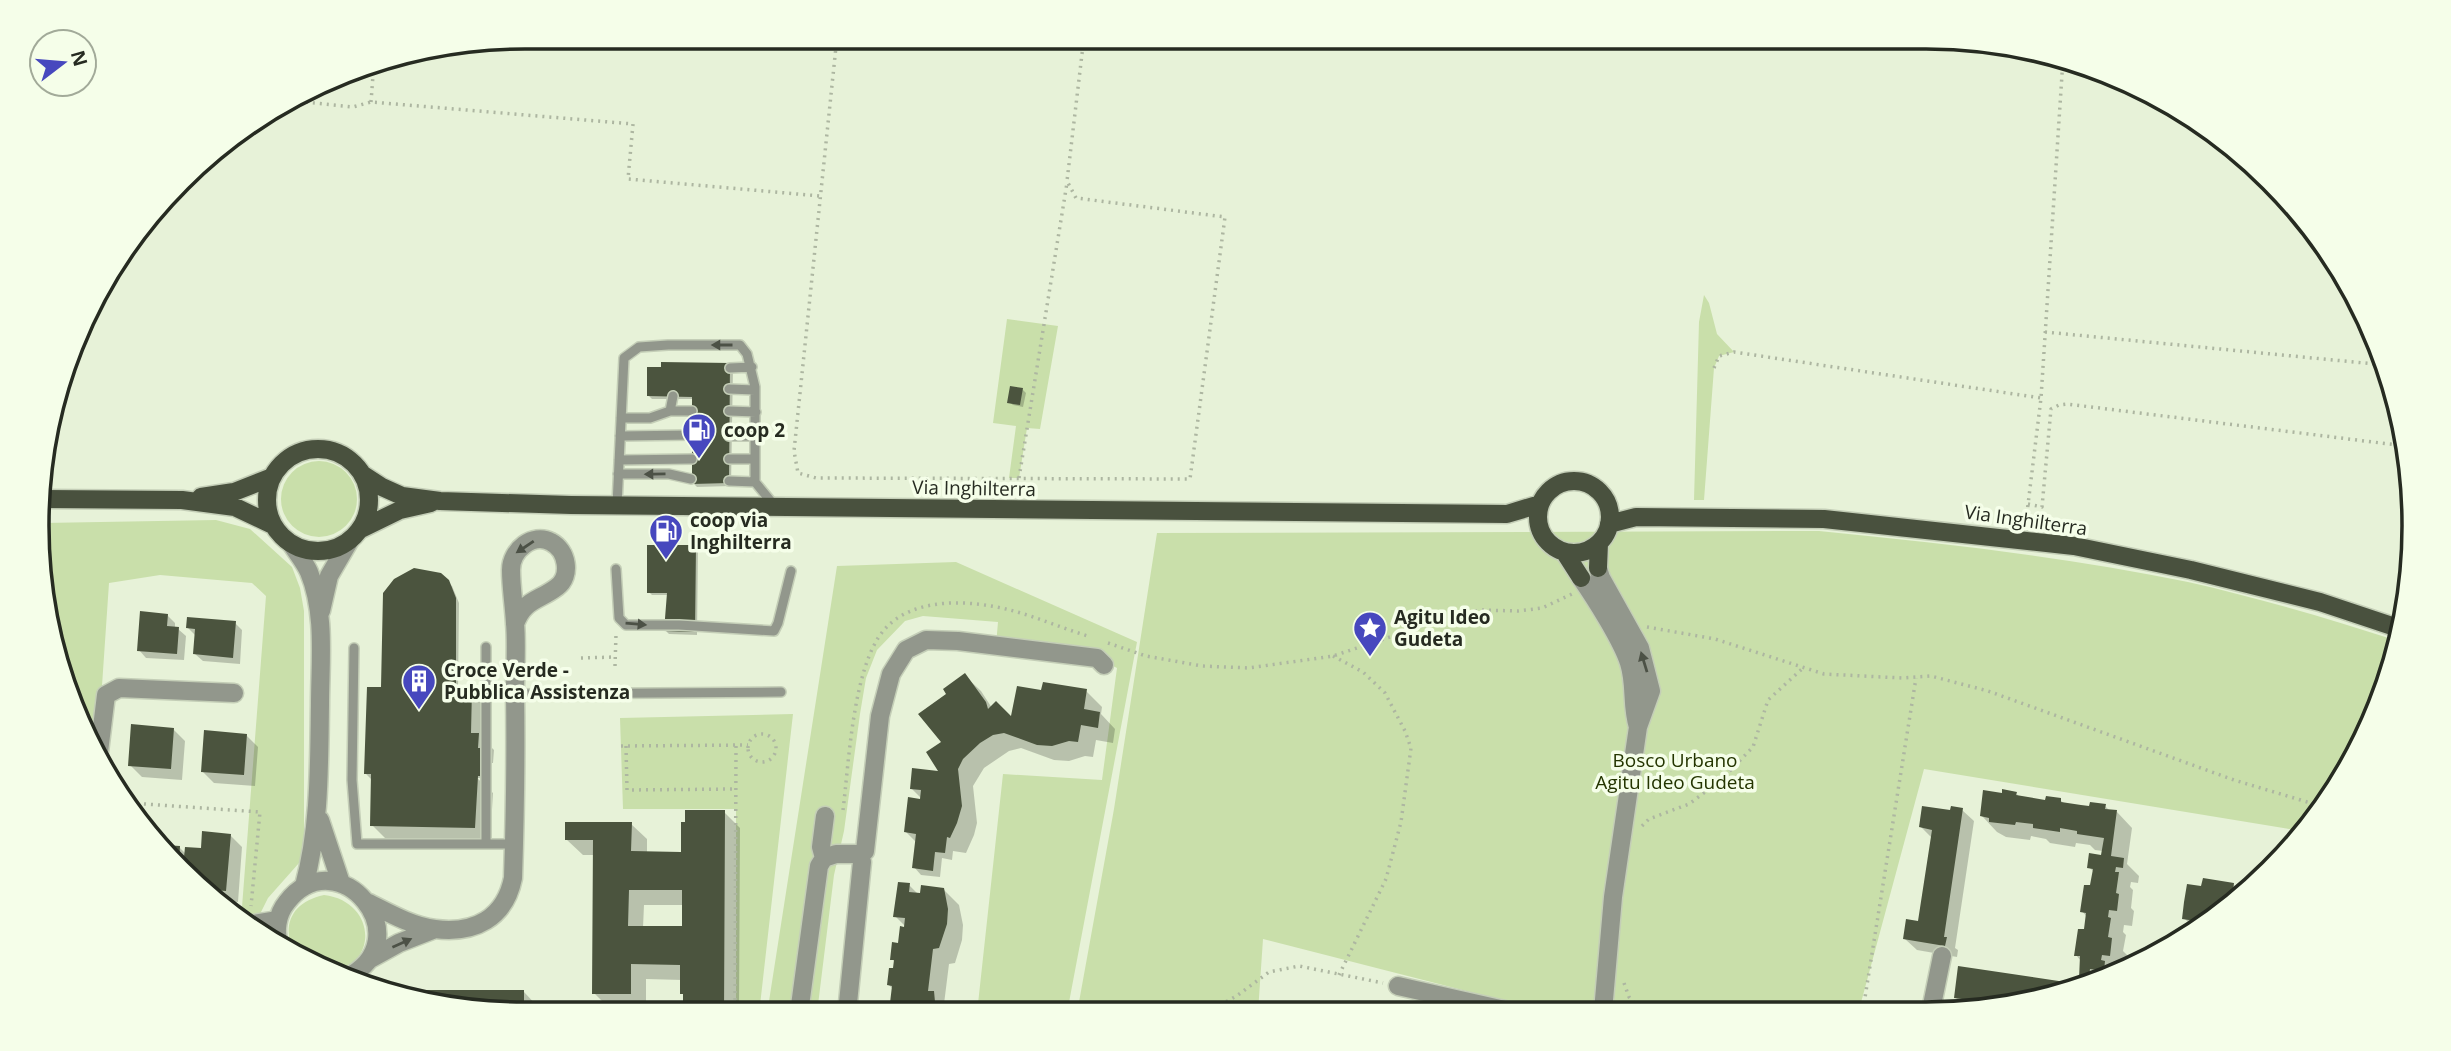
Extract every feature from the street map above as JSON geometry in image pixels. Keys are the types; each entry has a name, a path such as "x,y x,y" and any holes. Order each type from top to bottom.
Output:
{"main road":[{"name":"Via Inghilterra","path":"182,500 234,492 272,477 279,466 290,457 316,448 343,455 354,463 362,474 402,496 440,501 1507,514 1540,504 1547,493 1557,486 1580,482 1599,492 1608,515 1824,519 2074,546 2191,570 2320,602 2391,626"},
{"path":"355,535 366,517 369,503 368,488 362,474"},
{"path":"272,477 267,493 268,510 273,525"},
{"name":"Via Inghilterra","path":"50,499 182,500 235,507 273,525 292,545 322,551 337,548 400,510 440,501"},
{"path":"1539,528 1540,504"},
{"name":"Via Inghilterra","path":"1507,514 1539,528 1554,548 1566,552"},
{"path":"1598,568 1599,543 1608,515"},
{"path":"1566,552 1590,550 1599,543"},
{"path":"1566,552 1584,582"}],"street":[{"path":"319,618 329,576 355,535"},
{"path":"357,971 370,959 399,943 435,929 473,926 488,920 510,897 513,878 517,745 511,565 514,555 530,541 551,541 560,549 565,561 564,581 524,608 515,624"},
{"path":"292,545 309,573 319,618 321,648 318,812 313,853 304,886"},
{"path":"1598,568 1640,648 1651,691 1638,727 1613,897 1604,1002"},
{"path":"1584,582 1629,662 1633,684 1632,710 1638,727"},
{"path":"800,1002 819,866 824,859 836,854 860,854 865,851 880,716 891,674 906,650 926,640 958,641 1097,658 1104,664"},
{"path":"100,740 106,695 119,688 234,693"},
{"path":"318,812 341,883"},
{"path":"824,859 821,847 834,815"},
{"path":"848,1002 863,870 860,854"},
{"path":"279,933 278,920 283,906 292,895 304,886 329,881 341,883 357,891 369,903 398,917 435,929"},
{"path":"369,903 375,916 377,931 376,945 370,959"},
{"path":"262,923 278,920"},
{"path":"1933,1002 1942,956"},
{"path":"1398,986 1469,1002"}],"lane":[{"path":"617,505 624,358 639,347 740,345 752,368 755,390 755,482 775,507"},
{"path":"730,368 752,368"},
{"path":"729,389 755,390"},
{"path":"670,411 673,396"},
{"path":"621,418 650,418 670,411 692,411"},
{"path":"729,411 755,412"},
{"path":"620,436 692,436"},
{"path":"729,436 755,436"},
{"path":"619,460 692,459"},
{"path":"729,459 754,459"},
{"path":"618,474 669,474 691,479"},
{"path":"729,481 755,482"},
{"path":"616,569 619,618 626,625 679,625 774,631 791,571"},
{"path":"486,647 486,844"},
{"path":"354,648 352,780 357,844 514,844"},
{"path":"515,694 781,692"}],"path":[{"path":"836,49 794,451 798,473 816,478 1190,479 1225,217 1076,198 1067,181"},
{"path":"1019,478 1067,181 1083,49"},
{"path":"2026,521 2041,398 2062,69"},
{"path":"371,102 373,74"},
{"path":"307,102 353,107 371,102 633,124 628,179 820,196"},
{"path":"2045,332 2374,364"},
{"path":"1714,368 1719,356 1734,352 2041,398"},
{"path":"2028,505 2042,507 2051,409 2059,405 2395,445"},
{"path":"834,815 869,657 884,629 905,614 926,605 970,603 1010,610 1146,656 1202,666 1249,668 1333,656 1480,610 1518,611 1542,608 1584,582"},
{"path":"615,666 614,640 619,618"},
{"path":"1641,626 1715,639 1824,674 1916,678 1931,676 1988,691 2234,780 2313,804"},
{"path":"1333,656 1363,672 1385,693 1411,748 1401,822 1386,879 1339,975"},
{"path":"581,658 615,657"},
{"path":"1635,831 1649,819 1689,804 1720,780 1753,747 1768,700 1803,668"},
{"path":"1864,1002 1916,678"},
{"path":"764,733 774,741 776,750 771,758 758,761 750,755 748,746 751,738 764,733"},
{"path":"736,789 627,790 624,746 748,746"},
{"path":"735,1002 736,746"},
{"path":"138,804 260,812 251,915"},
{"path":"1226,1002 1269,972 1299,966 1398,986"},
{"path":"1621,977 1633,1002"}],"green space":[{"path":"1704,295 1709,303 1717,334 1734,352 1719,356 1714,368 1704,500 1694,500 1699,322"},
{"path":"1007,319 1058,326 1040,429 1027,428 1019,478 1009,478 1016,426 993,423"},
{"path":"312,461 326,461 340,467 351,478 357,499 354,514 346,526 326,537 312,537 298,531 287,520 281,506 281,492 287,478 298,467"},
{"path":"216,520 250,529 292,567 300,588 304,611 304,844 299,863 268,898 261,912 261,922 242,909 266,596 252,583 160,575 109,583 99,737 85,708 65,649 53,588 49,523"},
{"name":"Bosco Urbano Agitu Ideo Gudeta","path":"1819,531 2004,552 2142,573 2241,595 2388,638 2377,679 2353,736 2322,790 2293,829 1924,769 1861,1002 1510,1002 1263,939 1259,1002 1079,1002 1114,809 1157,533"},
{"path":"956,562 1137,642 1069,1002 978,1002 1003,774 1102,780 1117,668 1097,658 996,645 998,622 923,616 905,621 877,650 866,678 844,831 834,875 818,1002 769,1002 837,566"},
{"path":"793,714 760,1002 736,1002 736,809 623,809 620,718"},
{"path":"324,895 341,900 354,908 362,920 364,945 358,957 348,966 290,939 289,924 292,916 313,898"}],"building":[{"path":"661,362 730,363 729,483 692,484 692,397 647,396 647,367 661,367"},
{"path":"1010,386 1023,388 1020,405 1007,403"},
{"path":"647,545 696,545 695,632 664,631 667,593 647,593"},
{"path":"414,568 441,573 449,580 456,598 456,688 472,689 471,733 479,733 478,748 486,748 485,776 478,776 475,828 370,826 371,774 364,774 367,687 381,687 383,593 394,579"},
{"path":"140,611 168,614 167,626 179,627 177,654 137,651"},
{"path":"187,617 236,621 233,658 193,654 195,629 186,628"},
{"path":"965,673 988,709 996,701 1011,716 1017,686 1041,690 1043,682 1087,689 1084,709 1100,712 1098,728 1081,725 1078,742 1069,741 1052,746 1037,745 1004,733 993,735 980,743 963,759 958,769 962,806 950,838 947,837 945,853 935,852 933,871 912,868 916,834 904,832 908,797 920,799 921,790 910,789 912,768 938,771 926,752 941,742 918,714 946,694 943,689"},
{"path":"131,724 174,728 171,769 128,766"},
{"path":"204,730 247,734 244,775 201,772"},
{"path":"2002,789 2017,792 2016,795 2045,800 2046,796 2081,805 2089,806 2090,802 2106,804 2105,809 2117,810 2111,856 2124,858 2123,868 2116,867 2115,872 2119,872 2116,893 2119,894 2117,911 2109,910 2108,917 2111,918 2108,937 2112,938 2110,956 2102,955 2104,967 2090,969 2089,973 2079,977 2080,956 2074,956 2078,929 2084,929 2086,913 2080,912 2084,885 2090,885 2093,869 2087,868 2089,853 2101,855 2104,838 2060,828 2060,832 2033,828 2033,824 1989,822 1989,818 1980,816 1983,790 2002,793"},
{"path":"1922,806 1950,810 1951,806 1963,808 1944,937 1947,937 1945,946 1903,939 1906,919 1918,921 1932,830 1919,827"},
{"path":"685,810 725,810 724,1002 683,1002 683,994 680,994 680,965 631,964 631,994 592,994 593,840 565,840 565,822 632,822 631,851 681,852 681,822 685,822","holes":["629,890 682,890 682,926 628,926"]},
{"path":"202,831 231,834 226,891 219,890 184,857 185,847 201,848"},
{"path":"2203,878 2234,883 2233,890 2216,904 2192,920 2182,919 2187,884 2201,886"},
{"path":"898,882 910,883 909,892 920,893 921,885 944,888 948,909 947,924 939,948 933,949 928,991 934,991 935,1002 890,1002 892,986 887,985 889,968 893,968 894,960 890,960 892,942 898,943 900,926 904,927 905,918 893,917"},
{"path":"1958,966 2063,982 2018,993 1962,1001 1954,998"},
{"path":"420,990 524,990 524,1002 463,998"}],"place":[{"name":"coop 2","path":"699,460"},
{"name":"coop via Inghilterra","path":"666,561"},
{"name":"Agitu Ideo Gudeta","path":"1370,658"},
{"name":"Croce Verde - Pubblica Assistenza","path":"419,711"}]}
